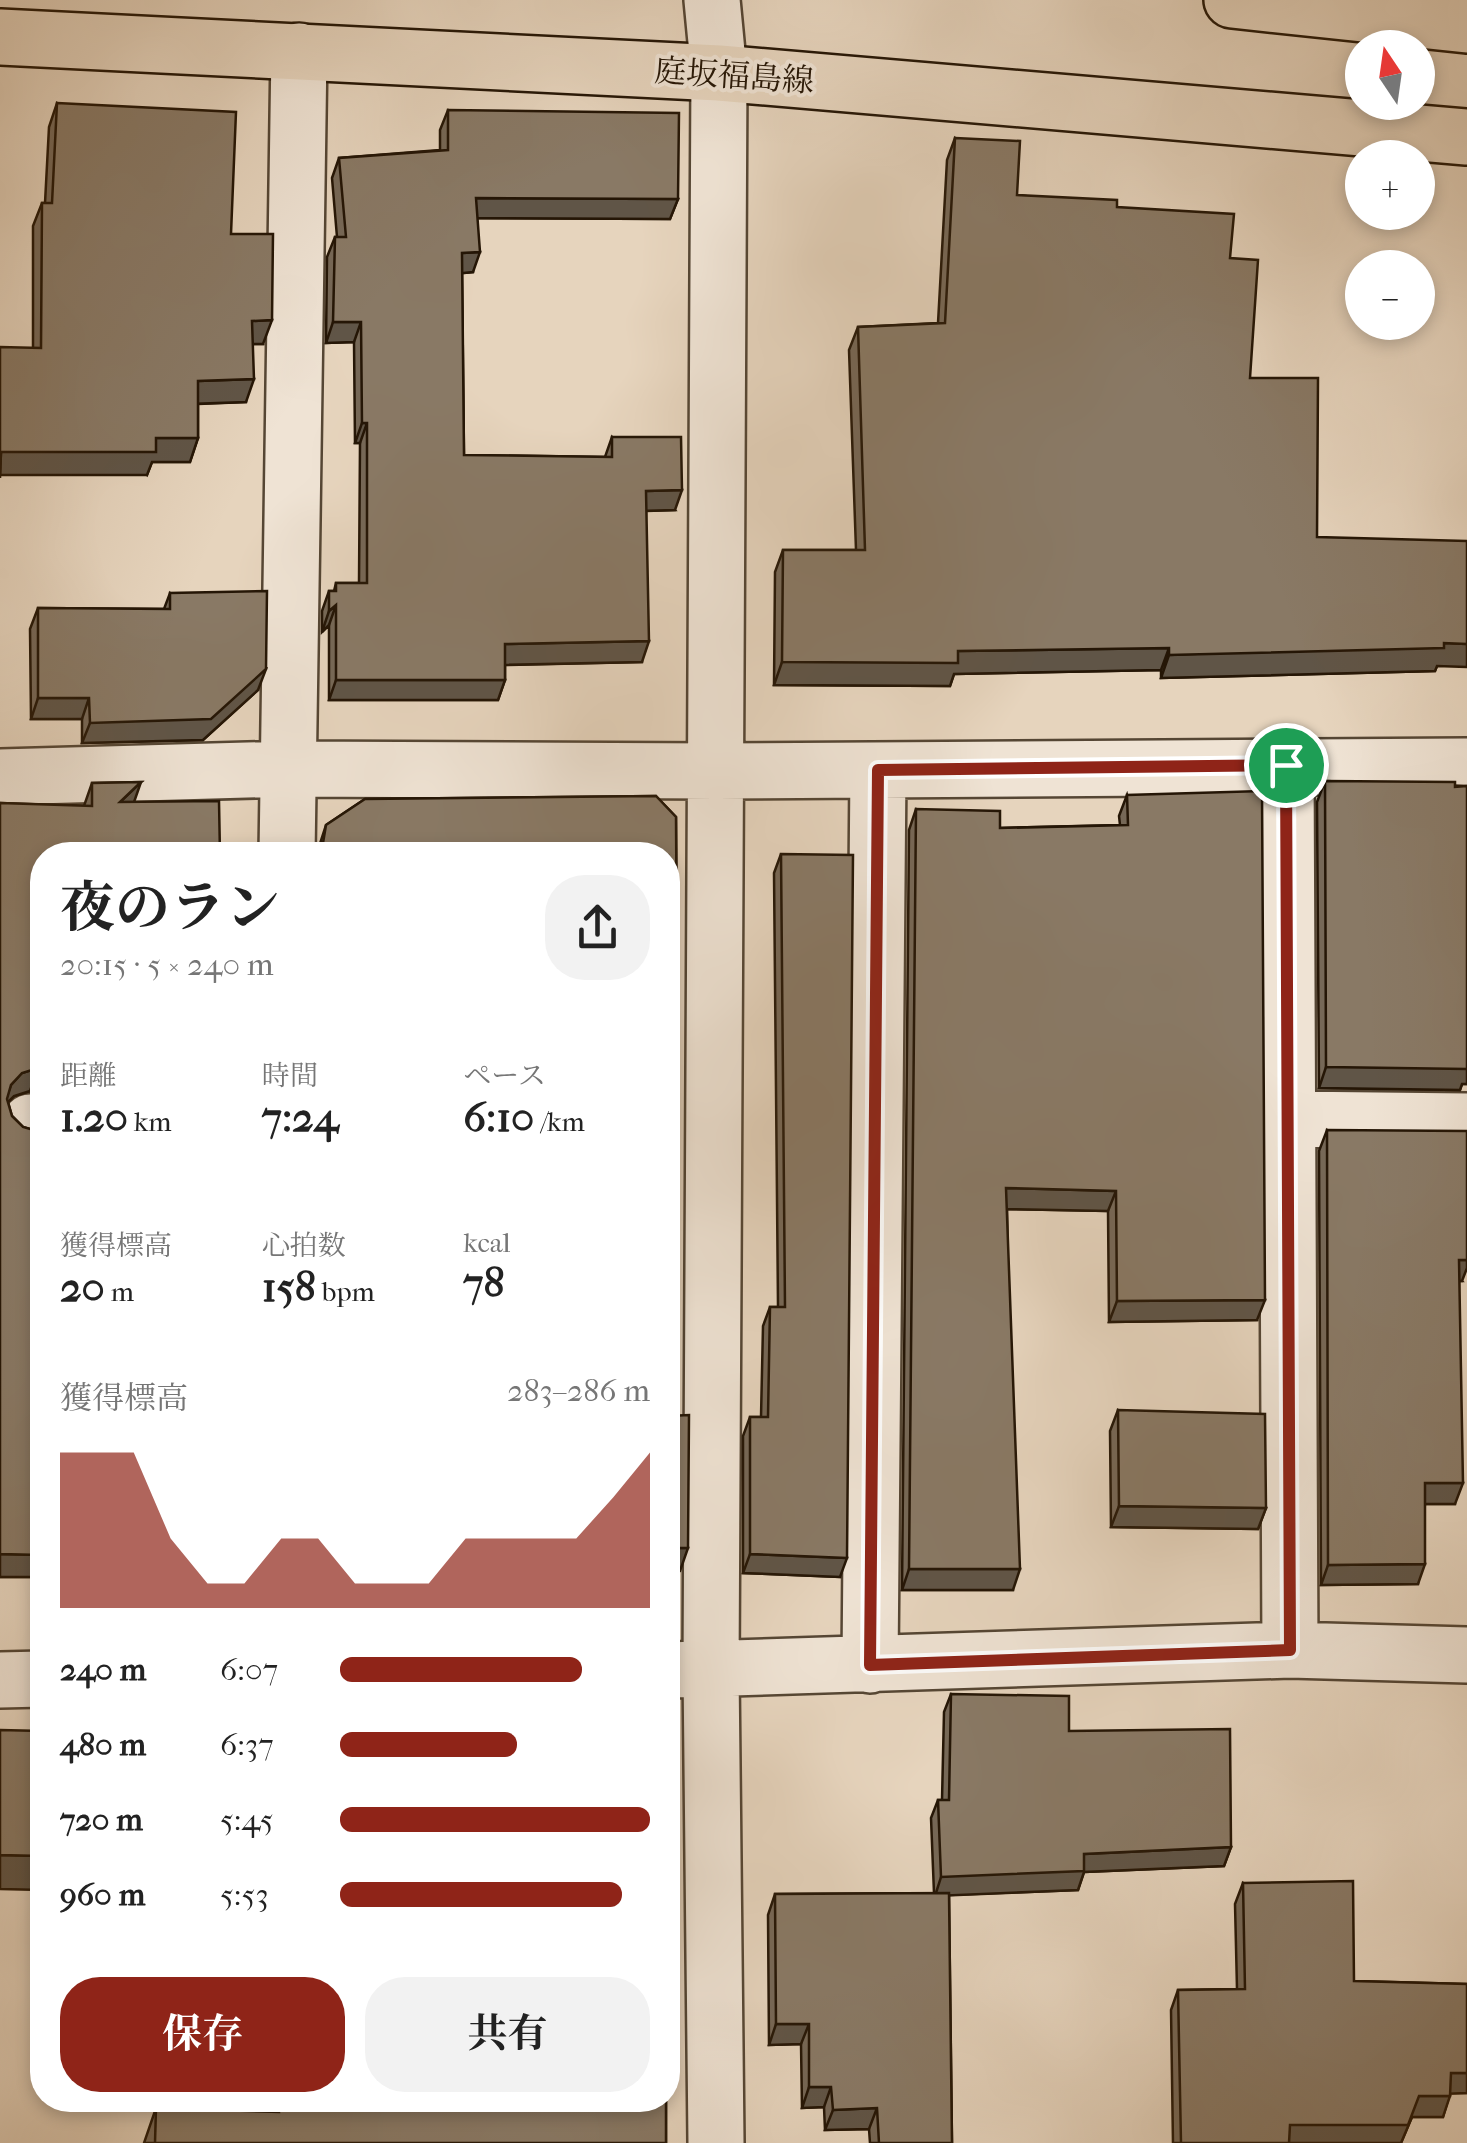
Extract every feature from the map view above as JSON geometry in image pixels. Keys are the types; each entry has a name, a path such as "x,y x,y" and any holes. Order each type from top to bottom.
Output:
{"main road":[{"path":"1232,0 1467,25"},
{"name":"庭坂福島線","path":"0,37 719,73 1467,137"}],"street":[{"path":"712,0 719,73 716,771 689,1670 716,2143"},
{"path":"286,842 299,50"},
{"path":"1286,765 1290,1650"},
{"path":"0,777 287,769 716,771 1467,766"},
{"path":"870,1665 878,770"},
{"path":"1288,1119 1467,1121"},
{"path":"689,1670 1290,1650 1467,1654"},
{"path":"0,1680 30,1679"}],"building":[{"path":"57,103 236,112 231,234 273,234 272,320 252,321 254,379 198,381 198,438 156,438 156,452 1,452 0,478 0,347 41,348 42,203 52,203"},
{"path":"448,110 679,113 678,199 476,198 480,252 462,253 464,455 612,457 612,437 681,437 682,490 646,491 649,641 505,644 505,680 336,680 336,605 329,611 329,591 336,591 336,583 367,583 367,423 362,423 361,322 333,322 335,237 346,237 339,158 448,150"},
{"path":"955,138 1020,141 1017,195 1117,200 1117,207 1234,214 1230,258 1258,260 1250,378 1318,378 1317,537 1467,541 1467,644 1444,643 1444,648 1169,655 1169,648 958,651 958,663 782,662 783,550 865,550 858,327 945,323"},
{"path":"267,591 266,669 211,719 90,723 89,698 38,698 38,608 170,609 170,593"},
{"path":"1325,781 1455,782 1455,787 1467,786 1467,1069 1326,1067"},
{"path":"141,782 120,802 219,801 220,842 30,842 30,1070 11,1085 7,1099 12,1116 30,1129 30,1555 0,1554 0,803 92,806 92,783"},
{"path":"1262,791 1265,1300 1117,1301 1116,1191 1006,1188 1020,1569 909,1569 916,809 1000,811 1000,828 1128,825 1127,795"},
{"path":"656,796 676,817 676,842 323,842 326,825 365,799"},
{"path":"781,854 853,855 847,1558 750,1554 750,1417 768,1417 770,1307 785,1307"},
{"path":"1327,1130 1467,1131 1467,1260 1459,1260 1463,1483 1425,1483 1425,1564 1328,1565"},
{"path":"1118,1410 1265,1414 1266,1508 1119,1506"},
{"path":"680,1415 689,1415 688,1548 680,1548"},
{"path":"951,1694 1069,1696 1069,1731 1230,1729 1231,1847 1084,1854 1084,1871 941,1877 938,1800 949,1800"},
{"path":"0,1730 30,1731 30,1856 0,1855"},
{"path":"1353,1881 1354,1981 1467,1984 1467,2073 1451,2073 1450,2096 1419,2096 1408,2125 1290,2125 1289,2143 1181,2143 1178,1990 1245,1989 1243,1883"},
{"path":"949,1893 952,2143 879,2143 877,2108 833,2110 831,2087 809,2087 809,2024 776,2024 775,1894"},
{"path":"156,2112 666,2112 666,2143 155,2143"}],"route":[{"path":"1286,765 1290,1650 870,1665 878,770 1286,765"}]}
